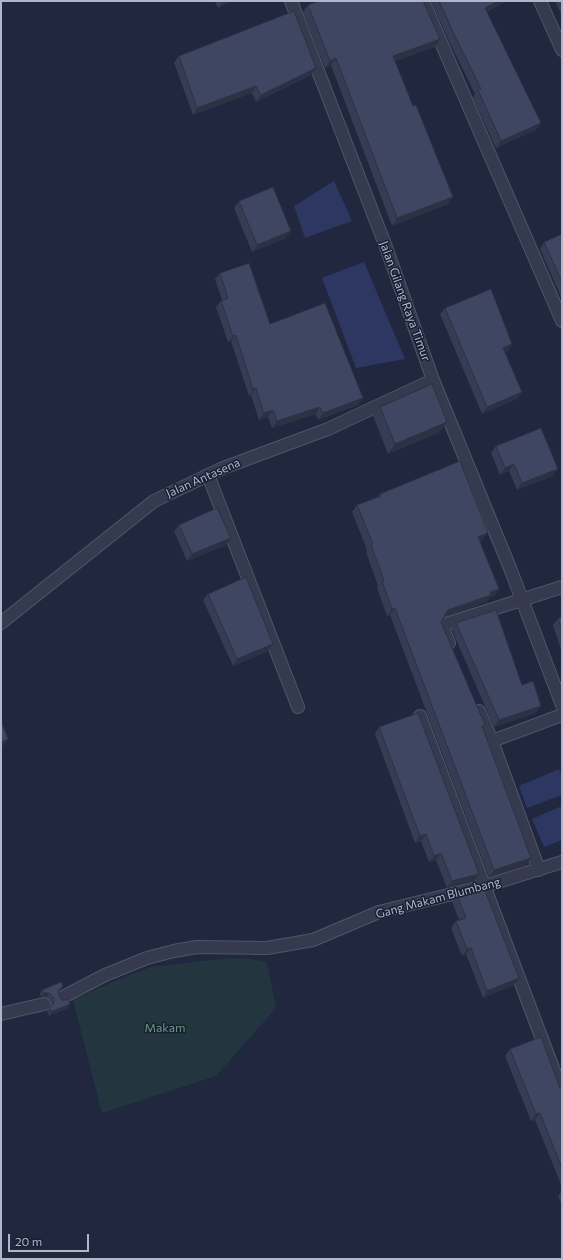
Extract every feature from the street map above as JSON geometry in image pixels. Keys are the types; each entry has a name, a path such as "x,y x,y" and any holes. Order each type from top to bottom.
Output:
{"street":[{"name":"Jalan Gilang Raya Timur","path":"291,1 386,247 433,380 522,600 562,705"},
{"path":"423,1 562,321"},
{"path":"540,1 562,50"},
{"name":"Jalan Antasena","path":"1,623 154,501 223,468 328,428 433,380"},
{"path":"208,475 298,707"},
{"path":"453,654 443,629 446,624 562,587"},
{"path":"473,697 492,741 539,870"},
{"path":"492,741 562,715"},
{"path":"420,716 562,1092"},
{"name":"Gang Makam Blumbang","path":"63,997 105,975 154,956 197,947 267,948 307,942 379,912 485,886 562,862"},
{"path":"1,1014 44,1004"}],"green space":[{"name":"Makam","path":"230,958 267,962 276,1008 216,1076 102,1113 73,1000 117,980 151,967"}],"water":[{"path":"334,181 352,221 305,238 294,206"},
{"path":"364,262 405,359 356,368 322,278"},
{"path":"559,769 562,778 562,795 527,808 519,786"},
{"path":"562,806 562,840 544,847 532,819"}],"building":[{"path":"319,1 423,1 440,39 393,56 413,106 416,105 453,197 397,218 336,58 330,61 308,5"},
{"path":"439,1 498,1 485,8 541,123 501,141 478,90 481,89"},
{"path":"294,11 316,68 261,95 256,86 197,108 179,56"},
{"path":"273,187 291,231 257,245 239,201"},
{"path":"562,234 562,282 544,242"},
{"path":"249,263 270,324 325,303 363,398 323,413 320,407 277,421 273,410 264,413 256,388 253,389 236,335 233,336 221,301 228,298 220,273"},
{"path":"491,289 512,344 503,348 522,392 487,407 445,308"},
{"path":"432,384 447,422 395,444 380,407"},
{"path":"541,428 558,469 522,483 514,464 505,468 496,446"},
{"path":"460,461 488,533 478,537 499,589 490,592 491,595 448,610 441,622 485,725 482,726 531,858 494,870 395,608 392,609 382,581 384,580 371,545 373,544 357,505"},
{"path":"217,508 231,538 192,554 179,525"},
{"path":"246,577 273,644 237,659 208,594"},
{"path":"496,610 522,685 533,681 541,706 499,720 456,623"},
{"path":"562,617 562,631 558,619"},
{"path":"418,713 479,874 452,881 441,853 434,856 426,834 420,836 379,727"},
{"path":"1,721 8,739 1,742"},
{"path":"484,888 519,978 487,991 471,948 467,949 456,921 466,918 457,895"},
{"path":"61,982 63,986 59,990 59,996 62,1000 69,1000 70,1004 51,1012 49,1007 54,1003 54,998 49,993 44,993 42,990"},
{"path":"541,1037 560,1088 562,1089 562,1168 540,1113 536,1114 510,1049"}]}
